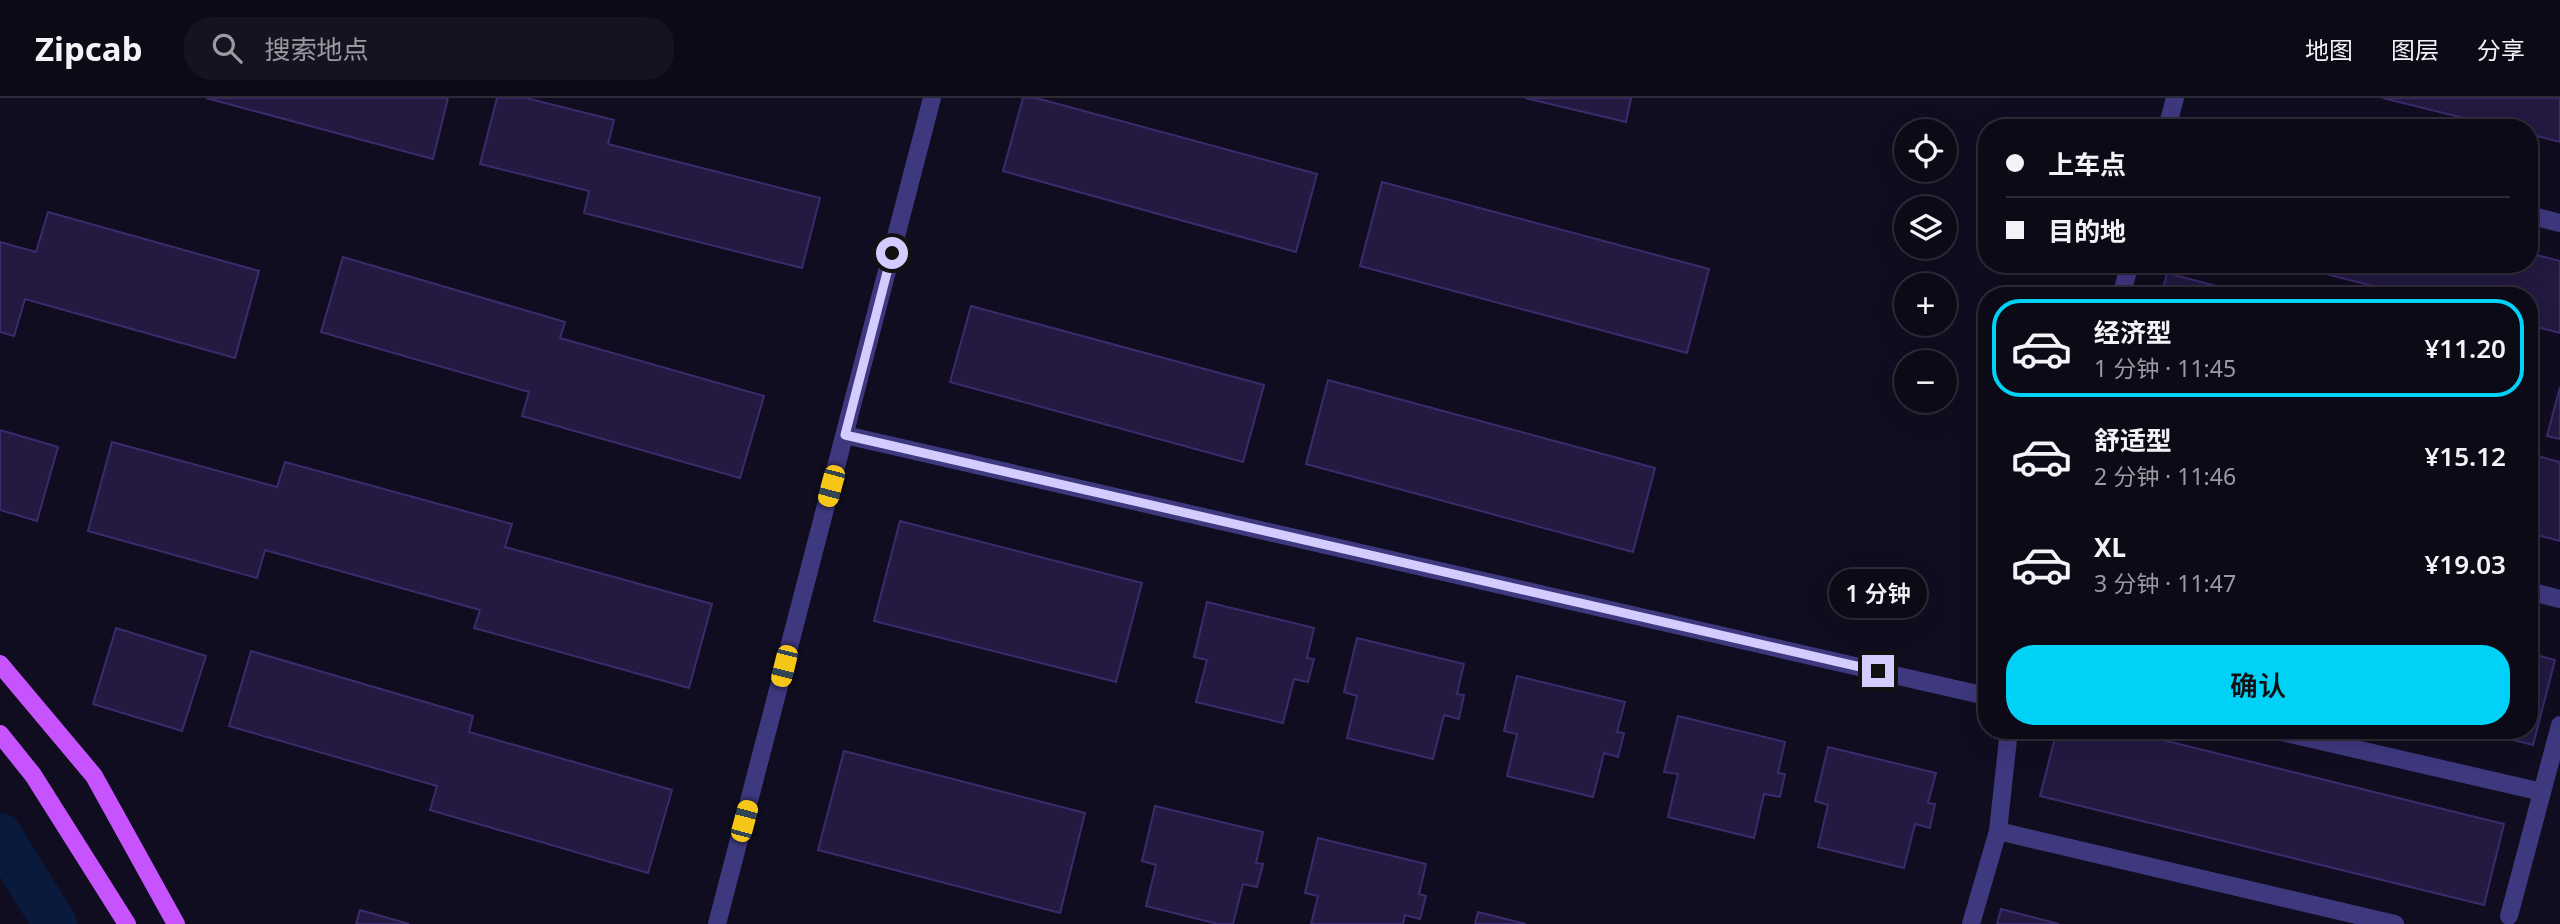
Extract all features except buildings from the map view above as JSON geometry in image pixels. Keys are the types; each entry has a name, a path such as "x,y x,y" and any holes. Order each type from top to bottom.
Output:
{"main road":[{"path":"0,664 94,776 176,924"},
{"path":"0,734 33,775 127,924"}],"street":[{"path":"717,924 932,98"},
{"path":"2169,119 2175,98"},
{"path":"2538,217 2560,223"},
{"path":"845,435 1978,694"},
{"path":"2538,593 2560,599"},
{"path":"2509,916 2542,792 2556,760 2560,725"},
{"path":"1971,924 1998,831 2008,739"},
{"path":"2312,739 2542,792"},
{"path":"1998,831 2395,924"}],"waterway":[{"path":"0,835 55,924"}],"route":[{"path":"892,253 845,435 1878,671"}]}
